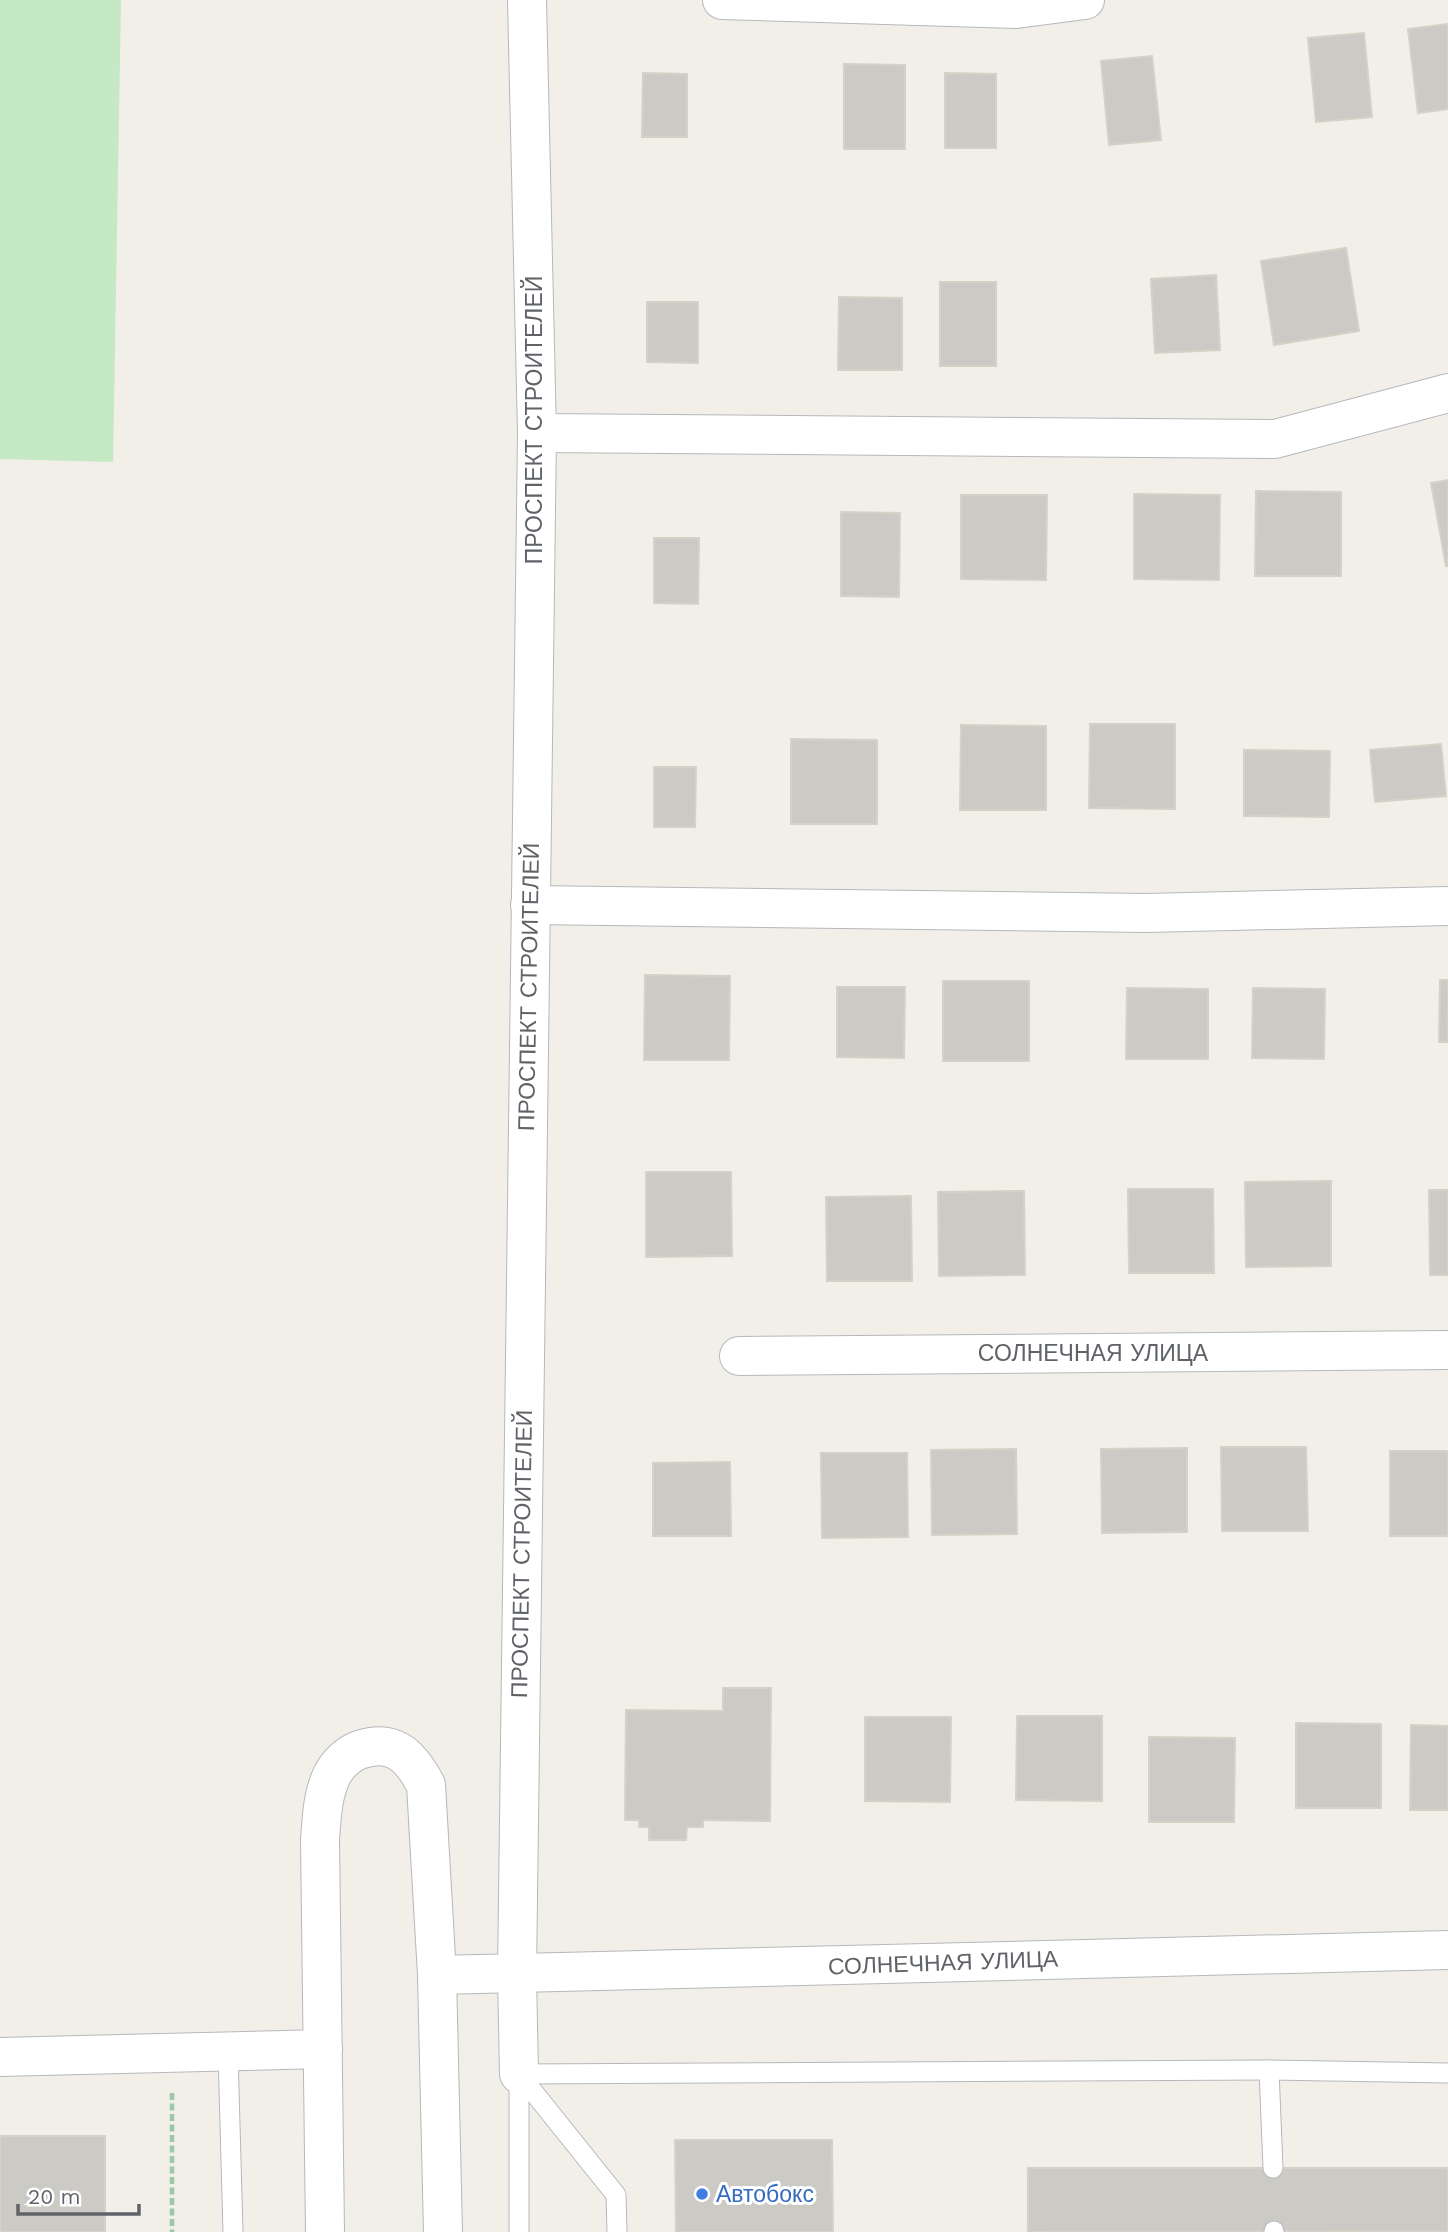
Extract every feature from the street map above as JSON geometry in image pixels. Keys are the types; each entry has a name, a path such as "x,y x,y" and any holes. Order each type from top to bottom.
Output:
{"street":[{"name":"ПРОСПЕКТ СТРОИТЕЛЕЙ","path":"519,2074 517,1975 537,433 527,0"},
{"path":"722,0 1016,9 1085,0"},
{"path":"537,433 1275,439 1448,393"},
{"path":"530,905 1146,913 1448,906"},
{"name":"СОЛНЕЧНАЯ УЛИЦА","path":"739,1356 1448,1350"},
{"path":"325,2232 320,1839 323,1798 332,1773 350,1754 377,1744 400,1751 416,1765 426,1785 437,1975 443,2232"},
{"name":"СОЛНЕЧНАЯ УЛИЦА","path":"437,1975 1448,1950"},
{"path":"0,2057 323,2049"}],"lane":[{"path":"228,2053 233,2232"},
{"path":"1269,2070 1273,2168"},
{"path":"519,2074 1269,2070 1448,2073"},
{"path":"519,2074 519,2232"},
{"path":"519,2074 616,2195 617,2232"}],"path":[{"path":"172,2054 172,2232"}],"green space":[{"path":"0,0 121,0 113,462 0,459"}],"building":[{"path":"1448,24 1448,109 1418,113 1408,29"},
{"path":"1364,33 1372,117 1316,122 1308,38"},
{"path":"1152,56 1161,140 1109,145 1101,61"},
{"path":"844,64 905,65 905,149 844,149"},
{"path":"643,73 687,74 687,137 642,137"},
{"path":"945,73 996,74 996,148 945,148"},
{"path":"1346,248 1359,331 1274,345 1261,261"},
{"path":"1216,275 1220,350 1155,353 1151,279"},
{"path":"940,282 996,282 996,366 940,366"},
{"path":"839,297 902,298 902,370 838,370"},
{"path":"647,302 698,302 698,363 647,362"},
{"path":"1448,480 1448,566 1446,566 1431,483"},
{"path":"1256,491 1341,492 1341,576 1255,576"},
{"path":"1134,494 1220,495 1219,580 1134,579"},
{"path":"961,495 1047,495 1046,580 961,579"},
{"path":"841,512 900,513 899,597 841,596"},
{"path":"654,538 699,538 698,604 654,603"},
{"path":"1090,724 1175,724 1175,809 1089,808"},
{"path":"961,725 1046,726 1046,810 960,810"},
{"path":"791,739 877,740 877,824 791,824"},
{"path":"1441,744 1446,796 1375,802 1370,750"},
{"path":"1244,750 1330,751 1329,817 1244,816"},
{"path":"654,767 696,767 695,827 654,827"},
{"path":"645,975 730,976 729,1060 644,1060"},
{"path":"1440,980 1448,980 1448,1042 1439,1042"},
{"path":"943,981 1029,981 1029,1061 943,1061"},
{"path":"837,987 905,987 904,1058 837,1057"},
{"path":"1127,988 1208,989 1208,1059 1126,1059"},
{"path":"1253,988 1325,989 1324,1059 1252,1058"},
{"path":"646,1172 731,1172 732,1256 646,1257"},
{"path":"1331,1181 1331,1266 1246,1267 1245,1182"},
{"path":"1128,1189 1213,1189 1214,1273 1129,1273"},
{"path":"1429,1190 1448,1190 1448,1275 1430,1275"},
{"path":"1024,1191 1025,1275 939,1276 938,1192"},
{"path":"911,1196 912,1281 827,1281 826,1197"},
{"path":"1221,1447 1306,1447 1308,1531 1222,1531"},
{"path":"1187,1448 1187,1532 1102,1533 1101,1449"},
{"path":"1016,1449 1017,1534 932,1535 931,1450"},
{"path":"1390,1451 1448,1451 1448,1536 1390,1536"},
{"path":"821,1453 907,1453 908,1537 822,1538"},
{"path":"730,1462 731,1536 653,1536 653,1463"},
{"path":"723,1688 771,1688 770,1821 703,1820 703,1827 687,1827 686,1840 649,1840 649,1827 639,1827 639,1820 625,1820 626,1710 723,1711"},
{"path":"1017,1716 1102,1716 1102,1801 1016,1800"},
{"path":"865,1717 951,1717 950,1802 865,1801"},
{"path":"1296,1723 1381,1724 1381,1808 1296,1808"},
{"path":"1411,1725 1448,1726 1448,1810 1410,1810"},
{"path":"1149,1737 1235,1738 1234,1822 1149,1822"},
{"path":"0,2136 105,2136 105,2232 0,2232"},
{"path":"675,2140 832,2140 833,2232 676,2232"},
{"path":"1028,2168 1448,2168 1448,2231 1028,2232"}],"place":[{"name":"Автобокс","path":"702,2194"}]}
